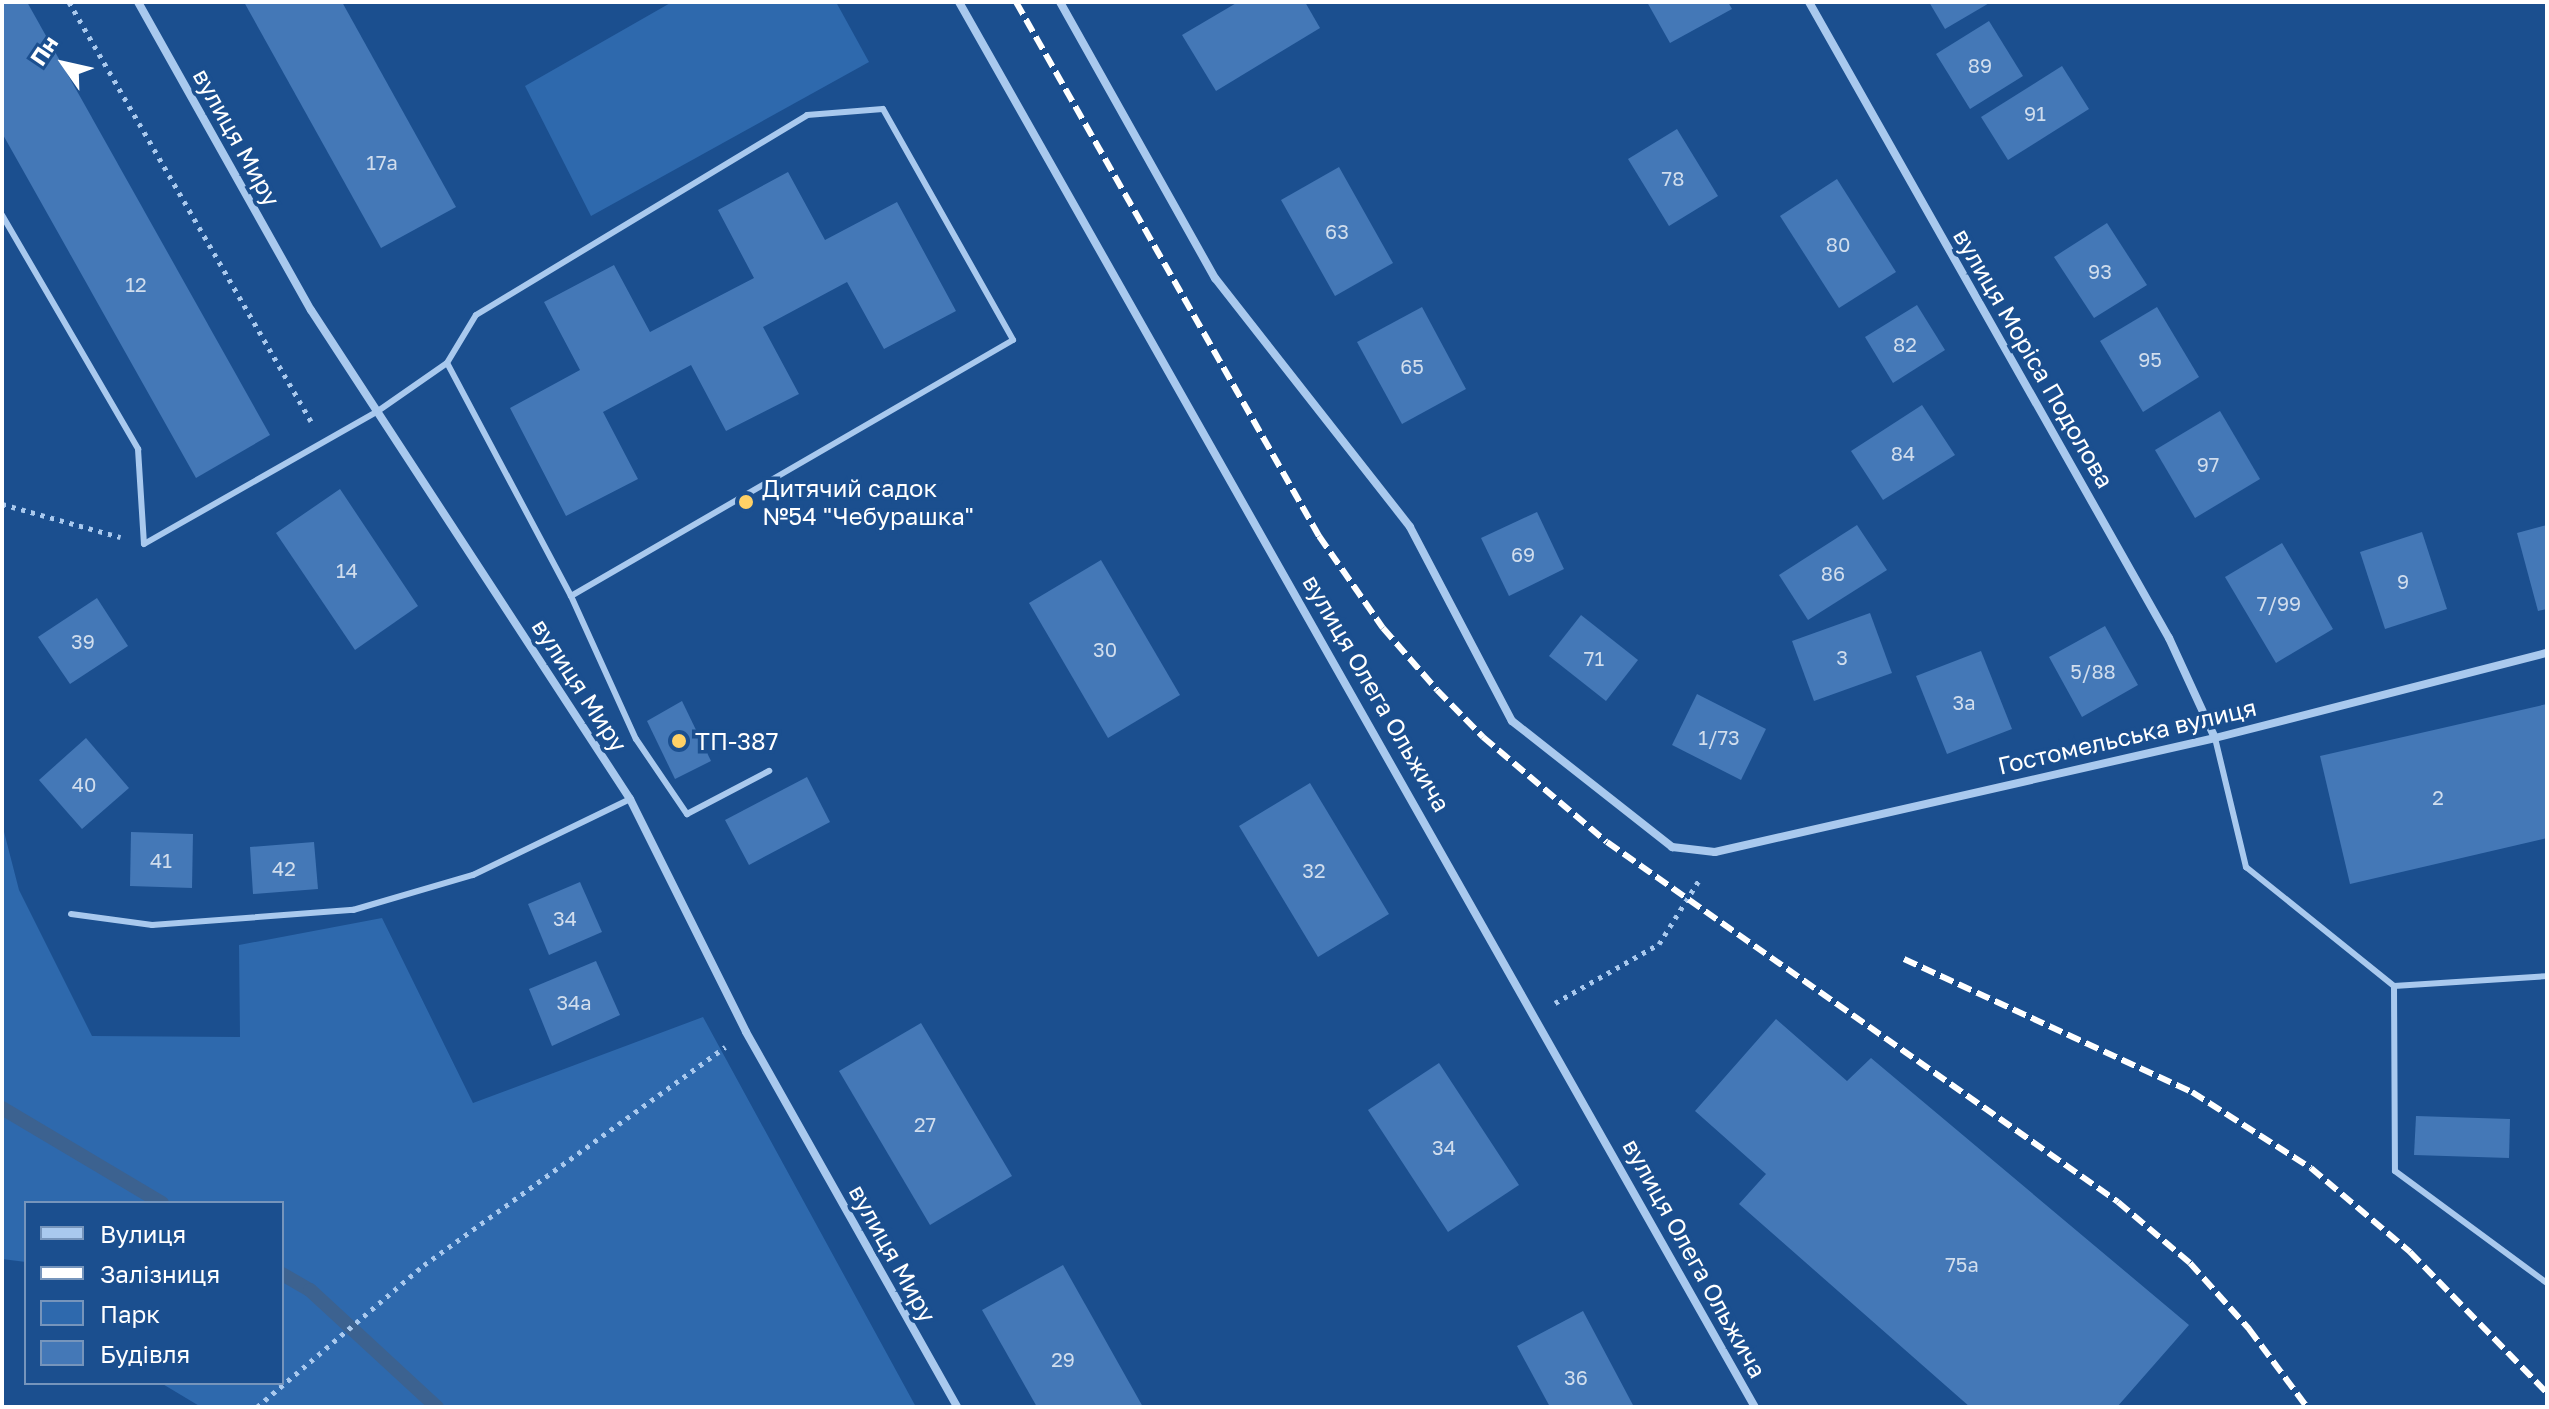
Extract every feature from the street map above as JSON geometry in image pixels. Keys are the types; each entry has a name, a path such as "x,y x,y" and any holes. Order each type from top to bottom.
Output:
{"street":[{"name":"вулиця Миру","path":"138,2 311,310 630,799 746,1032 957,1407"},
{"name":"вулиця Олега Ольжича","path":"959,2 1755,1407"},
{"path":"1060,2 1215,278 1410,527 1512,721 1672,847 1715,852"},
{"name":"вулиця Моріса Подолова","path":"1809,2 2169,638 2215,738"},
{"name":"Гостомельська вулиця","path":"1715,852 2215,738 2547,653"}],"lane":[{"path":"2,215 138,449 144,544 378,411 447,363 476,315 807,115 883,109 1013,340 571,596"},
{"path":"447,363 571,596 636,739 687,814 769,771"},
{"path":"2215,738 2246,867 2394,986 2547,976"},
{"path":"71,914 152,925 353,910 473,875 630,799"},
{"path":"2394,986 2395,1171 2547,1283"}],"path":[{"path":"69,2 324,443"},
{"path":"2,504 144,544"},
{"path":"1535,1014 1659,944 1715,852"},
{"path":"284,1384 424,1265 746,1032"},
{"path":"257,1407 283,1385"}],"green space":[{"path":"672,2 836,2 869,62 591,216 525,86"},
{"path":"2,824 19,890 92,1036 240,1037 239,945 382,918 473,1103 703,1017 916,1407 201,1407 164,1385 284,1385 284,1201 24,1201 24,1262 2,1259"}],"building":[{"path":"2,2 27,2 270,435 196,478 2,133"},
{"path":"244,2 342,2 456,207 381,248"},
{"path":"1238,2 1305,2 1320,28 1216,91 1182,35"},
{"path":"1647,2 1728,2 1732,9 1670,43"},
{"path":"1929,2 1991,2 1945,29"},
{"path":"1989,21 2023,76 1970,109 1936,54"},
{"path":"2062,66 2089,109 2008,160 1981,117"},
{"path":"1677,129 1718,196 1669,226 1628,159"},
{"path":"1339,167 1393,263 1335,296 1281,200"},
{"path":"788,172 825,240 897,202 956,311 884,349 847,282 763,327 799,394 726,431 691,365 603,412 638,479 566,516 510,408 580,370 544,302 614,265 650,332 754,278 718,210"},
{"path":"1837,179 1896,272 1839,308 1780,216"},
{"path":"2107,223 2147,285 2094,318 2054,257"},
{"path":"1917,305 1945,350 1893,383 1865,337"},
{"path":"1422,307 1466,389 1402,424 1357,342"},
{"path":"2157,307 2199,377 2143,412 2100,341"},
{"path":"1922,405 1955,455 1883,500 1851,451"},
{"path":"2220,411 2260,479 2195,518 2155,450"},
{"path":"340,489 418,606 355,650 276,533"},
{"path":"1537,512 1564,569 1509,596 1481,538"},
{"path":"1857,525 1887,570 1808,620 1779,575"},
{"path":"2547,525 2547,609 2538,611 2517,533"},
{"path":"2422,532 2447,609 2385,629 2360,552"},
{"path":"2282,543 2333,629 2276,663 2225,577"},
{"path":"1101,560 1180,695 1108,738 1029,603"},
{"path":"97,598 128,646 70,684 38,637"},
{"path":"1870,613 1892,673 1814,701 1792,641"},
{"path":"1581,615 1638,660 1606,701 1549,656"},
{"path":"2105,626 2138,685 2082,717 2049,657"},
{"path":"1981,651 2012,729 1947,754 1916,676"},
{"path":"1697,694 1766,729 1741,780 1672,745"},
{"name":"ТП-387","path":"682,701 711,761 675,779 647,721"},
{"path":"2547,704 2547,838 2350,884 2320,756"},
{"path":"86,738 129,788 82,829 39,780"},
{"path":"807,777 830,822 749,865 725,820"},
{"path":"1310,783 1389,914 1318,957 1239,826"},
{"path":"131,832 193,834 192,888 130,886"},
{"path":"314,842 318,889 253,894 250,847"},
{"path":"580,882 602,932 549,955 528,904"},
{"path":"596,961 620,1015 552,1046 529,989"},
{"path":"1776,1019 1847,1081 1871,1058 2189,1325 2117,1407 1970,1407 1739,1204 1766,1174 1695,1111"},
{"path":"921,1023 1012,1176 930,1225 839,1071"},
{"path":"1439,1063 1519,1185 1448,1232 1368,1110"},
{"path":"2416,1116 2510,1119 2509,1158 2414,1155"},
{"path":"1063,1265 1143,1407 1037,1407 982,1310"},
{"path":"1583,1311 1634,1407 1550,1407 1517,1346"}],"waterway":[{"path":"2,1108 159,1201"},
{"path":"284,1275 310,1290 437,1407"}],"railway":[{"path":"1016,2 1319,536 1383,628 1437,690 1483,737 1607,842 2118,1202 2190,1263 2249,1329 2307,1407"},
{"path":"1904,959 2192,1092 2311,1168 2410,1252 2547,1393"}],"place":[{"name":"Дитячий садок №54 \"Чебурашка\"","path":"746,502"},
{"name":"ТП-387","path":"679,741"}]}
